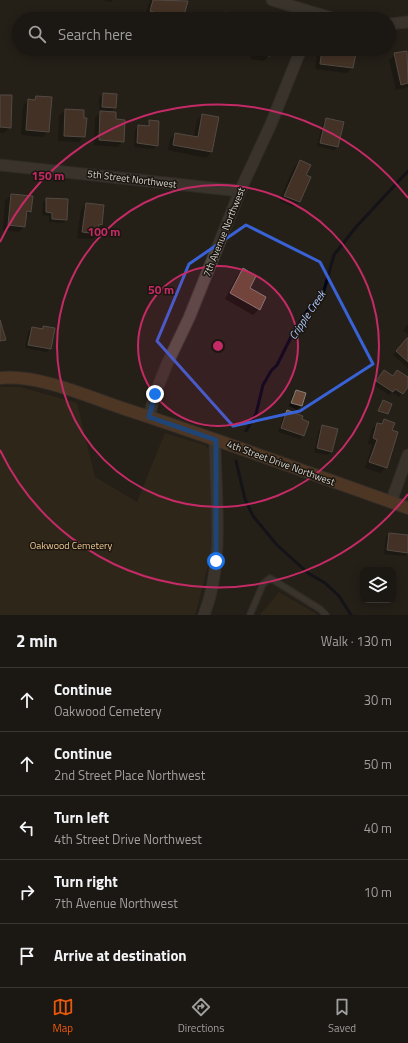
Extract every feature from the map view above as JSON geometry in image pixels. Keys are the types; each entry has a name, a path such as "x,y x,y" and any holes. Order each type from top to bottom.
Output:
{"main road":[{"name":"4th Street Drive Northwest","path":"0,378 16,377 38,381 149,417 408,508"}],"street":[{"path":"272,0 303,12"},
{"path":"396,23 408,22"},
{"name":"7th Avenue Northwest","path":"149,417 155,394 164,372 189,318 240,191 271,124 298,56"},
{"name":"5th Street Northwest","path":"0,165 240,191"},
{"path":"204,615 213,584 216,561 216,440"},
{"path":"391,502 408,455"}],"lane":[{"path":"250,615 263,584 270,578 320,609 326,615"}],"highlighted area":[{"path":"246,225 320,262 373,364 300,411 233,426 157,341 189,264"}],"green space":[{"name":"Oakwood Cemetery","path":"0,387 20,387 77,403 95,477 137,502 165,433 205,445 209,450 211,518 210,558 195,615 0,615"},
{"path":"279,592 318,615 260,615"}],"building":[{"path":"153,0 188,1 185,12 150,11"},
{"path":"407,51 408,83 401,85 395,56 396,56 396,53"},
{"path":"321,56 355,56 353,68 320,64"},
{"path":"103,93 117,94 116,108 102,107"},
{"path":"0,95 12,95 11,128 0,127"},
{"path":"36,96 52,97 49,132 26,130 28,99 35,100"},
{"path":"65,109 84,110 84,118 87,118 85,137 64,136"},
{"path":"100,111 116,112 116,119 125,120 124,142 99,140"},
{"path":"202,114 219,117 212,152 173,145 175,133 198,137"},
{"path":"326,118 344,122 338,147 320,143"},
{"path":"149,120 159,121 158,146 137,143 138,125 149,126"},
{"path":"300,160 311,165 306,175 311,177 300,202 284,196"},
{"path":"11,194 33,196 31,212 27,211 25,227 8,225"},
{"path":"46,198 68,199 67,220 52,219 52,213 46,212"},
{"path":"86,203 104,205 102,225 99,224 98,234 82,232"},
{"path":"243,268 256,276 250,288 266,297 260,310 230,293"},
{"path":"0,320 6,340 0,341"},
{"path":"43,326 55,328 51,349 28,345 32,327 43,329"},
{"path":"408,338 408,362 396,351"},
{"path":"384,370 393,376 397,370 408,377 408,387 403,394 395,389 393,392 376,381"},
{"path":"296,390 306,393 302,406 291,403"},
{"path":"383,400 392,404 388,414 378,411"},
{"path":"287,410 303,416 302,419 309,422 304,436 281,428"},
{"path":"384,419 395,423 392,430 398,432 387,468 369,462 377,440 373,438 377,423 382,424"},
{"path":"322,425 338,429 332,452 317,448"},
{"path":"389,533 408,535 408,553 387,550"}],"waterway":[{"name":"Cripple Creek","path":"246,431 256,414 263,385 271,371 277,365 291,337 307,311 323,294 334,255 356,227 408,171"},
{"name":"Cripple Creek","path":"236,461 245,499 253,516 277,545 308,573 325,583 339,596 351,615"}],"route":[{"path":"155,394 149,417 216,440 216,561"}]}
